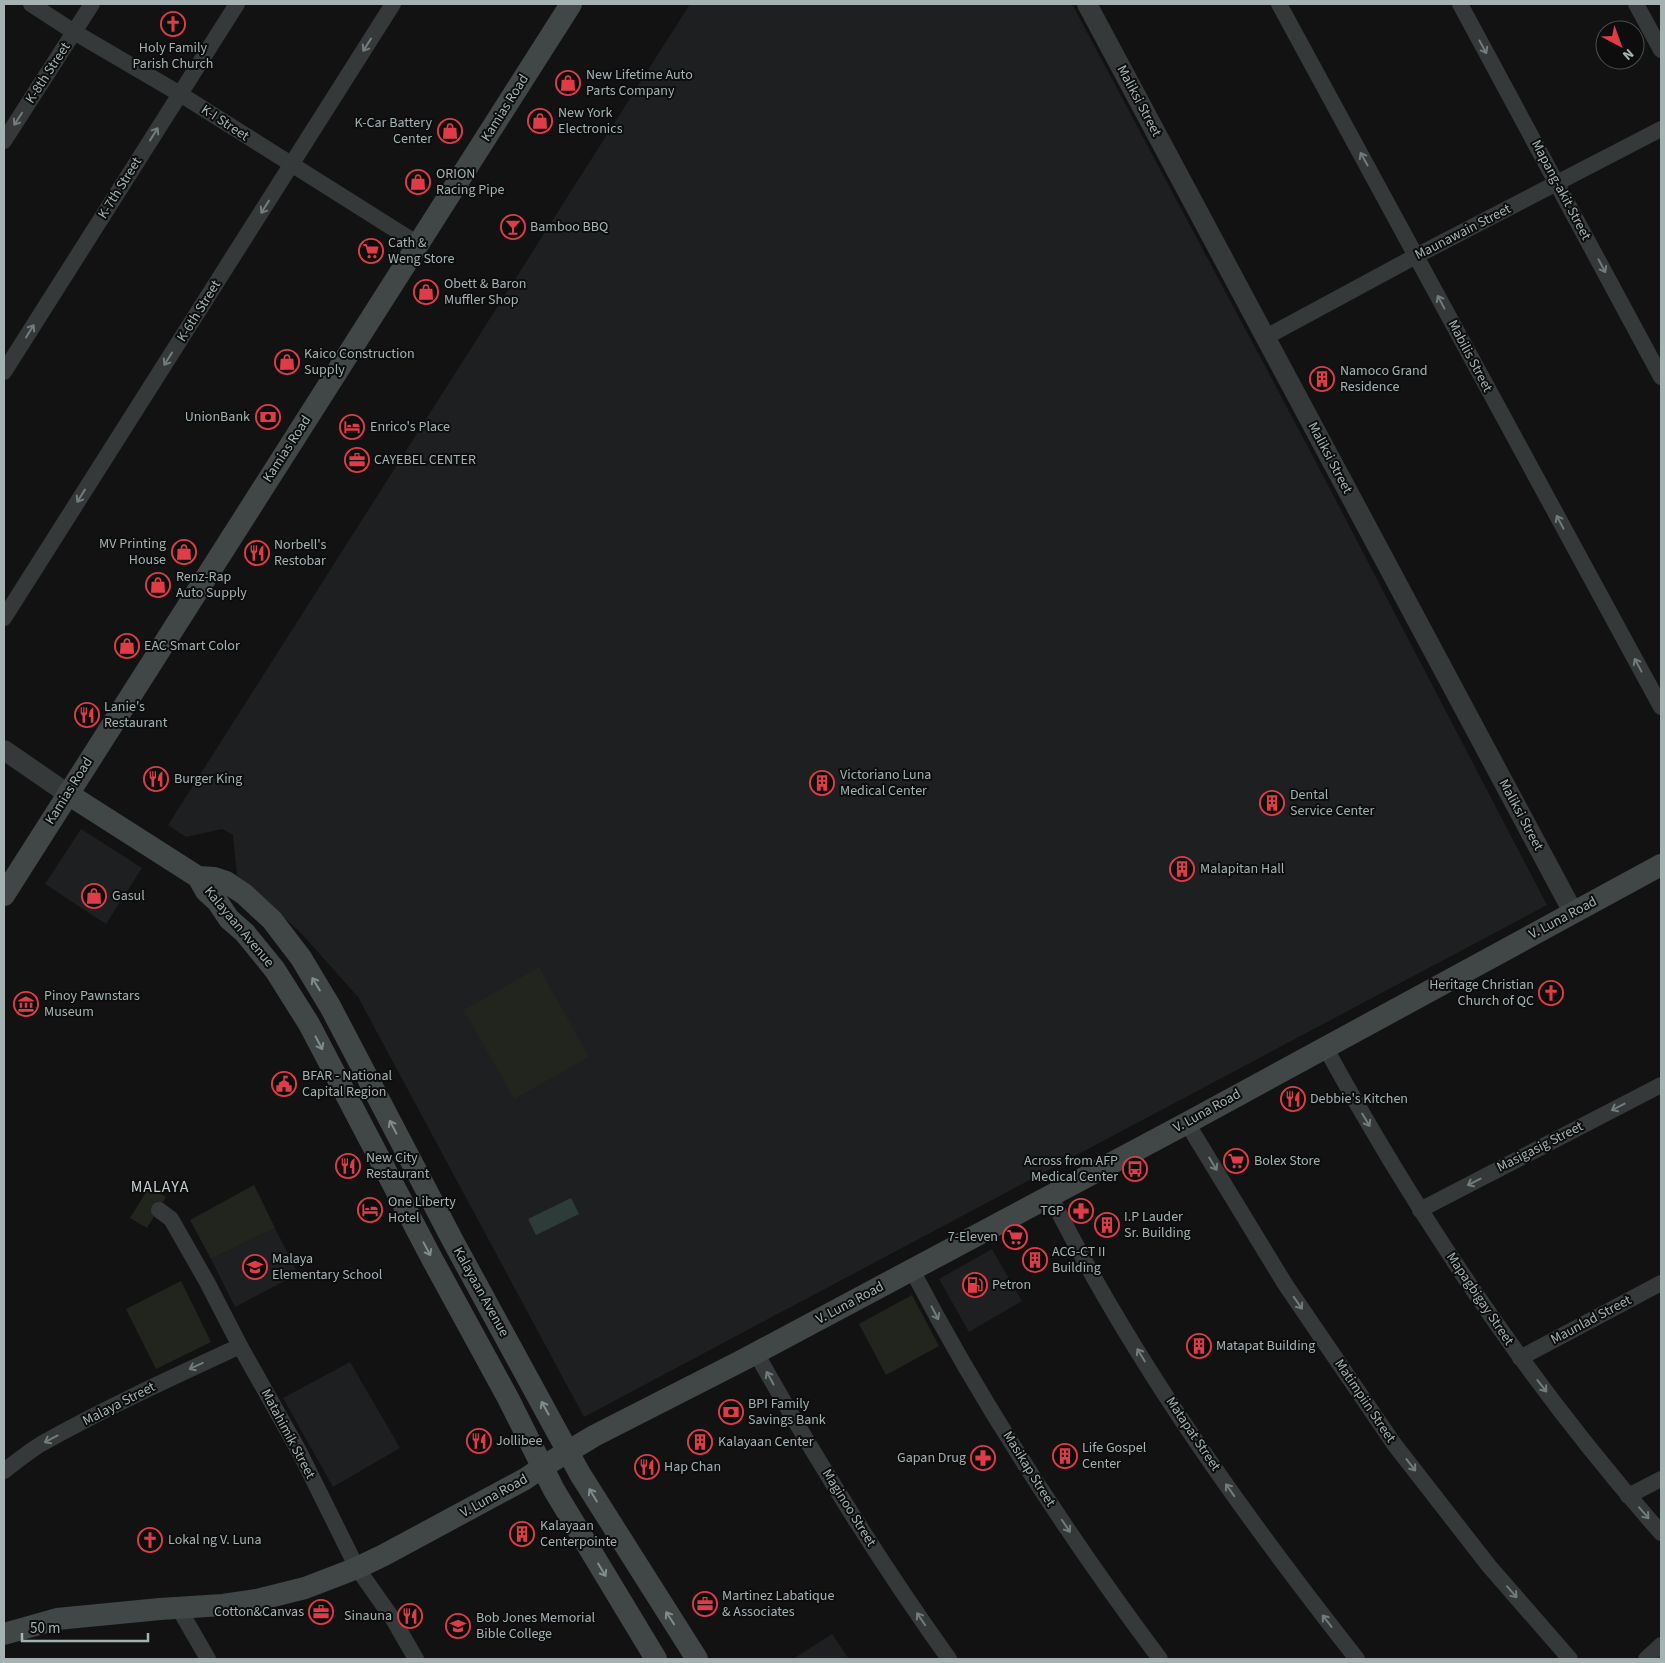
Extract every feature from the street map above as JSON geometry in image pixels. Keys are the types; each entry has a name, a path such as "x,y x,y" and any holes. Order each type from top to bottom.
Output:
{"main road":[{"name":"Kamias Road","path":"4,895 571,4"},
{"name":"Kalayaan Avenue","path":"68,794 198,877 206,891 217,901 230,919 246,932 275,970 309,1024 422,1240 544,1466 554,1490 656,1659"},
{"name":"V. Luna Road","path":"4,1634 57,1619 178,1607 202,1607 257,1600 305,1588 357,1568 438,1527 525,1479 568,1451 1187,1123 1661,865"},
{"name":"Kalayaan Avenue","path":"198,877 214,878 226,882 244,894 272,920 301,958 331,1008 454,1243 568,1451 617,1535 697,1659"}],"street":[{"name":"K-I Street","path":"31,4 74,32 180,94 291,166 418,244"},
{"name":"K-8th Street","path":"4,141 92,4"},
{"name":"K-7th Street","path":"4,372 237,4"},
{"name":"K-6th Street","path":"4,618 393,4"},
{"name":"Maliksi Street","path":"1088,4 1573,912"},
{"name":"Mabilis Street","path":"1279,4 1661,707"},
{"name":"Mapang-akit Street","path":"1460,4 1661,377"},
{"path":"1636,4 1661,50"},
{"name":"Maunawain Street","path":"1266,337 1416,256 1661,129"},
{"path":"4,750 68,794"},
{"name":"Mapagbigay Street","path":"1325,1047 1354,1100 1420,1210 1520,1358 1628,1496 1661,1533"},
{"name":"Masigasig Street","path":"1420,1210 1661,1084"},
{"name":"Matimpiin Street","path":"1187,1123 1285,1284 1394,1444 1489,1566 1570,1659"},
{"name":"Matapat Street","path":"1050,1196 1093,1276 1143,1359 1196,1440 1256,1527 1357,1659"},
{"name":"Matahimik Street","path":"159,1210 171,1219 207,1282 240,1346 300,1453 357,1568 393,1619 416,1659"},
{"name":"Masikap Street","path":"912,1270 976,1385 1048,1500 1125,1612 1160,1659"},
{"name":"Maunlad Street","path":"1520,1358 1661,1282"},
{"name":"Malaya Street","path":"4,1471 40,1445 64,1432 240,1346"},
{"name":"Maginoo Street","path":"756,1353 859,1526 949,1659"},
{"path":"1628,1496 1661,1479"},
{"path":"178,1607 208,1659"},
{"path":"1646,1659 1661,1645"}],"shaded area":[{"path":"690,4 1072,4 1307,445 1547,905 584,1417 358,997 300,932 237,875 233,835 222,829 186,837 168,825"},
{"path":"81,829 142,868 106,924 45,884"},
{"path":"539,967 589,1057 514,1099 464,1010"},
{"path":"254,1185 275,1228 211,1259 190,1220"},
{"path":"149,1187 166,1197 147,1228 130,1218"},
{"path":"571,1198 579,1214 536,1235 528,1219"},
{"name":"Malaya Elementary School","path":"275,1228 298,1274 235,1307 211,1259"},
{"path":"992,1249 1022,1301 969,1332 939,1279"},
{"path":"181,1281 211,1342 156,1369 126,1309"},
{"path":"912,1295 939,1346 886,1375 859,1324"},
{"path":"350,1362 400,1448 333,1487 283,1398"},
{"path":"832,1634 849,1659 793,1659"}],"place":[{"name":"Holy Family Parish Church","path":"173,24"},
{"name":"New Lifetime Auto Parts Company","path":"568,83"},
{"name":"New York Electronics","path":"540,121"},
{"name":"K-Car Battery Center","path":"450,131"},
{"name":"ORION Racing Pipe","path":"418,182"},
{"name":"Bamboo BBQ","path":"513,227"},
{"name":"Cath & Weng Store","path":"371,251"},
{"name":"Obett & Baron Muffler Shop","path":"426,292"},
{"name":"Kaico Construction Supply","path":"287,362"},
{"name":"Namoco Grand Residence","path":"1322,379"},
{"name":"UnionBank","path":"268,417"},
{"name":"Enrico's Place","path":"352,427"},
{"name":"CAYEBEL CENTER","path":"357,460"},
{"name":"MV Printing House","path":"184,552"},
{"name":"Norbell's Restobar","path":"257,553"},
{"name":"Renz-Rap Auto Supply","path":"158,585"},
{"name":"EAC Smart Color","path":"127,646"},
{"name":"Lanie's Restaurant","path":"87,715"},
{"name":"Burger King","path":"156,779"},
{"name":"Victoriano Luna Medical Center","path":"822,783"},
{"name":"Dental Service Center","path":"1272,803"},
{"name":"Malapitan Hall","path":"1182,869"},
{"name":"Gasul","path":"94,896"},
{"name":"Heritage Christian Church of QC","path":"1551,993"},
{"name":"Pinoy Pawnstars Museum","path":"26,1004"},
{"name":"BFAR - National Capital Region","path":"284,1084"},
{"name":"Debbie's Kitchen","path":"1293,1099"},
{"name":"Bolex Store","path":"1236,1161"},
{"name":"New City Restaurant","path":"348,1166"},
{"name":"Across from AFP Medical Center","path":"1135,1169"},
{"name":"One Liberty Hotel","path":"370,1210"},
{"name":"TGP","path":"1081,1211"},
{"name":"I.P Lauder Sr. Building","path":"1107,1225"},
{"name":"7-Eleven","path":"1015,1237"},
{"name":"ACG-CT II Building","path":"1035,1260"},
{"name":"Malaya Elementary School","path":"255,1267"},
{"name":"Petron","path":"975,1285"},
{"name":"Matapat Building","path":"1199,1346"},
{"name":"BPI Family Savings Bank","path":"731,1412"},
{"name":"Jollibee","path":"479,1441"},
{"name":"Kalayaan Center","path":"700,1442"},
{"name":"Life Gospel Center","path":"1065,1456"},
{"name":"Gapan Drug","path":"983,1458"},
{"name":"Hap Chan","path":"647,1467"},
{"name":"Kalayaan Centerpointe","path":"522,1534"},
{"name":"Lokal ng V. Luna","path":"150,1540"},
{"name":"Martinez Labatique & Associates","path":"705,1604"},
{"name":"Cotton&Canvas","path":"321,1612"},
{"name":"Sinauna","path":"410,1616"},
{"name":"Bob Jones Memorial Bible College","path":"458,1626"}],"district":[{"name":"MALAYA","path":"160,1187"}]}
